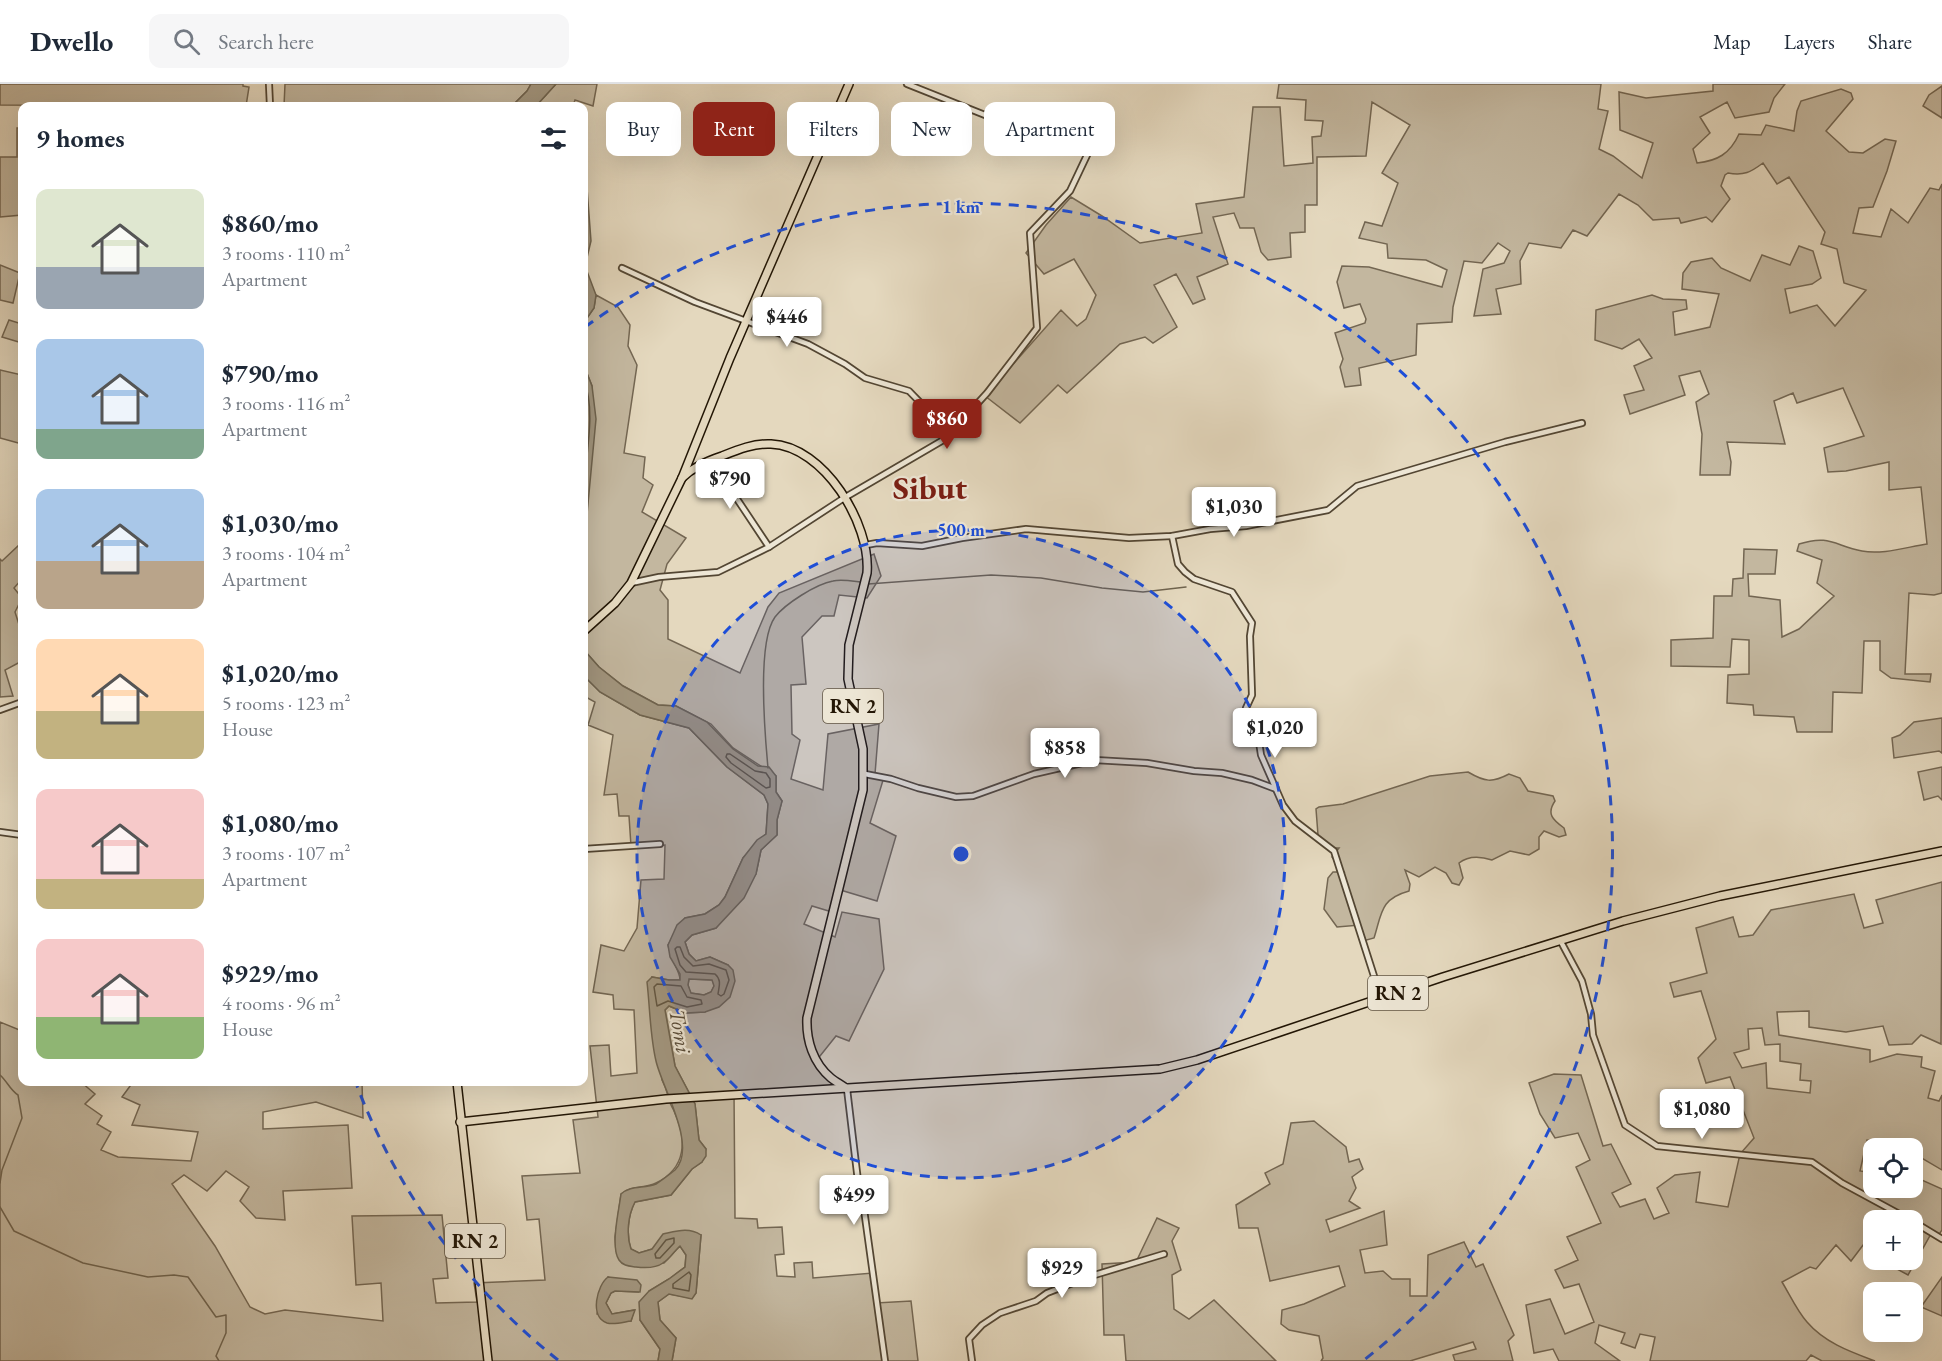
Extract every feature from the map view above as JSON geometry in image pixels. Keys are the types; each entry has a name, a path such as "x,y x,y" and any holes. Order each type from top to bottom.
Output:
{"main road":[{"path":"588,627 615,603 631,583 682,478 746,322 849,84"},
{"name":"RN 2","path":"682,478 690,470 711,460 755,446 771,444 783,446 806,455 818,464 844,498 866,545 868,563 866,581 849,645 848,679 863,749 864,789 807,1018 807,1034 811,1050 831,1078 847,1089"},
{"name":"RN 2","path":"460,1122 666,1099 1160,1069 1197,1060 1381,998 1623,921 1720,896 1942,851"},
{"name":"RN 2","path":"457,1086 488,1361"}],"street":[{"path":"269,84 270,102"},
{"path":"631,583 659,577 718,572 769,547 844,498 945,439 987,393 1037,328 1030,233 1070,191 1089,151 1065,141 1022,134 1000,121 907,84"},
{"path":"622,268 695,302 808,344 865,378 909,391 949,432"},
{"path":"866,545 877,543 922,546 1026,529 1129,538 1172,536 1210,529 1246,526 1328,510 1357,486 1505,442 1582,423"},
{"path":"711,460 769,547"},
{"path":"1172,536 1178,564 1185,572 1194,579 1232,592 1252,623 1250,636 1252,695 1246,708 1260,740 1261,755 1283,805 1295,821 1334,851 1381,998"},
{"path":"0,710 18,703"},
{"path":"865,774 956,797 974,796 1034,774 1095,760 1222,773 1252,780 1276,789"},
{"path":"0,832 18,834"},
{"path":"588,849 660,844"},
{"path":"1560,940 1582,981 1591,1014 1593,1035 1625,1125 1657,1146 1812,1162 1842,1183 1942,1239"},
{"path":"847,1089 858,1181 862,1195 885,1361"},
{"path":"972,1361 969,1339 982,1325 1000,1313 1036,1301 1047,1293 1088,1277 1164,1254"}],"shaded area":[{"path":"0,84 243,84 249,87 247,102 18,102 18,105 0,105"},
{"path":"285,84 531,84 516,102 284,102"},
{"path":"556,84 597,84 593,106 588,104 588,102 575,100 574,102 540,102"},
{"path":"1279,84 1601,84 1598,109 1608,111 1599,149 1613,156 1642,178 1653,143 1620,130 1619,92 1646,98 1713,91 1713,84 1785,84 1774,98 1769,112 1735,118 1727,102 1700,117 1710,133 1693,149 1697,163 1722,155 1731,147 1739,134 1761,135 1766,125 1794,131 1801,101 1841,89 1851,93 1853,99 1826,131 1849,152 1863,153 1885,139 1896,141 1873,207 1859,208 1853,233 1881,237 1891,209 1908,223 1930,188 1939,190 1942,184 1942,593 1934,595 1909,593 1905,674 1931,674 1930,682 1891,678 1880,670 1880,641 1864,641 1862,693 1833,692 1832,732 1797,732 1794,717 1754,715 1753,705 1727,703 1728,675 1749,674 1749,640 1732,639 1730,667 1671,666 1671,640 1713,638 1714,596 1732,596 1733,579 1743,578 1744,549 1777,550 1775,574 1748,574 1749,596 1780,600 1782,637 1799,629 1834,596 1817,583 1822,560 1797,551 1799,544 1818,540 1862,551 1878,552 1927,544 1921,487 1889,490 1889,462 1846,471 1828,472 1824,448 1864,436 1843,388 1797,403 1793,393 1774,401 1785,444 1727,442 1731,462 1730,475 1700,475 1702,434 1696,402 1709,394 1700,371 1679,376 1685,395 1630,414 1624,395 1644,390 1634,366 1652,358 1639,339 1622,349 1595,340 1596,310 1652,295 1663,299 1686,300 1687,309 1673,312 1675,335 1710,327 1719,294 1682,289 1683,273 1691,262 1712,258 1721,268 1750,281 1762,255 1790,265 1799,246 1813,251 1821,278 1812,284 1785,289 1790,313 1817,305 1835,326 1866,290 1844,283 1837,249 1821,244 1825,232 1789,177 1777,184 1763,163 1747,172 1725,175 1721,186 1730,199 1712,222 1706,217 1681,223 1679,218 1653,220 1638,205 1619,194 1587,236 1573,230 1561,248 1529,243 1520,261 1521,284 1496,289 1501,314 1474,316 1483,269 1504,263 1510,251 1498,243 1482,263 1464,261 1453,307 1452,322 1417,324 1416,355 1359,368 1361,385 1345,387 1340,367 1343,359 1335,333 1365,323 1366,319 1360,304 1344,308 1337,282 1342,266 1369,267 1442,287 1447,270 1426,260 1388,258 1387,244 1359,238 1365,222 1382,226 1398,183 1382,173 1410,125 1372,102 1366,156 1317,157 1317,205 1305,205 1305,232 1290,233 1291,257 1268,260 1261,252 1254,228 1240,228 1234,213 1213,217 1228,264 1197,277 1205,299 1193,304 1176,274 1154,285 1177,327 1153,343 1145,337 1120,344 1067,393 1058,385 1020,423 985,396 1061,310 1077,326 1086,319 1096,295 1074,259 1044,274 1026,253 1046,225 1071,197 1140,243 1202,233 1196,204 1244,197 1253,107 1280,107 1284,166 1313,163 1312,137 1321,136 1323,121 1305,120 1306,100 1277,98"},
{"path":"1942,86 1942,118 1923,106 1929,95"},
{"path":"18,128 18,215 0,217 0,157 17,157"},
{"path":"0,265 18,272 18,282 13,303 0,300"},
{"path":"596,295 618,307 630,325 628,346 637,365 624,453 645,457 643,478 653,485 642,512 686,538 667,564 660,590 668,600 668,639 740,673 768,607 779,593 874,554 881,576 867,598 839,595 834,616 822,616 802,637 806,684 791,685 792,734 800,740 791,779 823,790 828,734 879,724 875,774 884,777 870,823 896,836 877,901 837,889 832,912 812,906 804,924 835,937 842,912 879,919 884,969 849,1041 836,1036 816,1061 836,1088 734,1092 735,1218 757,1219 758,1228 782,1227 784,1254 775,1255 777,1276 795,1277 794,1263 812,1262 813,1278 873,1273 876,1303 911,1301 918,1361 672,1361 676,1338 660,1320 658,1302 669,1294 692,1298 696,1293 701,1235 639,1253 631,1249 629,1225 635,1202 671,1195 692,1169 702,1162 706,1149 699,1140 695,1104 675,1066 665,1010 669,1006 686,1013 705,1012 728,965 710,957 696,961 689,954 685,942 692,935 716,928 756,874 761,850 777,835 777,820 782,801 776,792 776,776 733,748 711,724 676,706 658,705 623,686 599,667 588,655 588,488 592,386 588,376 588,317 594,308"},
{"path":"9,320 18,323 18,342 2,337"},
{"path":"0,370 18,374 18,443 0,438"},
{"path":"18,546 18,584 14,588 18,593 18,606 15,612 18,621 18,663 5,670 13,696 0,697 0,559 2,561"},
{"path":"588,680 600,692 640,715 689,728 727,767 764,795 768,804 766,834 743,858 725,897 719,905 705,914 685,918 668,945 680,980 652,977 662,1080 681,1132 682,1152 674,1169 666,1177 651,1185 629,1189 621,1194 615,1237 616,1251 664,1263 680,1246 686,1255 685,1267 649,1291 640,1320 660,1349 658,1361 0,1361 0,1022 18,1029 18,1086 86,1086 95,1094 85,1104 102,1116 97,1124 111,1132 101,1150 118,1157 191,1161 198,1132 132,1125 140,1105 122,1097 130,1086 362,1086 363,1118 316,1102 263,1112 263,1129 348,1125 352,1188 283,1191 285,1220 256,1218 240,1201 249,1187 226,1171 207,1191 184,1175 172,1184 215,1246 250,1307 265,1314 285,1310 383,1321 381,1283 356,1285 352,1216 442,1215 448,1278 433,1279 436,1303 477,1302 474,1283 545,1280 539,1219 527,1220 522,1176 580,1173 573,1120 598,1117 590,1046 609,1045 611,1076 637,1073 634,1010 614,1009 613,995 593,992 601,945 624,951 637,928 641,880 664,879 665,845 631,846 629,816 619,816 617,794 604,795 613,735 588,725 595,702 588,698","holes":["608,1277 639,1292 615,1291 611,1293 606,1303 612,1314 634,1310 631,1321 597,1314"]},
{"path":"1942,718 1942,753 1939,751 1894,758 1892,738 1900,735 1914,722"},
{"path":"1942,767 1942,800 1938,796 1924,800 1918,772"},
{"path":"1468,772 1488,780 1509,774 1520,778 1528,791 1553,796 1555,801 1551,810 1552,816 1564,828 1566,835 1559,837 1544,831 1539,837 1539,849 1529,855 1510,851 1492,860 1475,857 1463,860 1459,863 1463,878 1459,885 1452,883 1446,873 1435,867 1419,877 1405,870 1410,884 1409,891 1399,894 1387,903 1374,938 1363,941 1358,935 1360,925 1337,927 1324,909 1328,878 1333,872 1344,872 1332,857 1339,848 1333,848 1318,835 1316,809 1343,804 1430,776"},
{"path":"1942,882 1941,1044 1921,1035 1912,1044 1889,1045 1883,1026 1846,1032 1809,1027 1809,1011 1777,1012 1779,1035 1870,1050 1870,1062 1897,1054 1922,1057 1921,1067 1935,1071 1928,1098 1939,1101 1942,1095 1942,1170 1923,1159 1923,1138 1863,1138 1860,1171 1863,1171 1863,1198 1923,1198 1923,1180 1942,1189 1942,1230 1938,1236 1931,1234 1923,1248 1923,1210 1863,1210 1863,1245 1851,1261 1836,1245 1816,1269 1810,1267 1782,1282 1800,1313 1822,1336 1875,1361 1822,1361 1811,1355 1806,1361 1650,1361 1655,1337 1640,1334 1635,1348 1621,1343 1625,1333 1599,1325 1595,1343 1620,1361 1559,1361 1553,1349 1534,1353 1526,1305 1550,1299 1565,1334 1594,1322 1579,1284 1564,1288 1555,1270 1578,1260 1567,1237 1601,1223 1576,1167 1590,1160 1578,1133 1555,1138 1540,1114 1529,1083 1554,1074 1581,1075 1603,1146 1611,1144 1631,1184 1612,1193 1620,1207 1645,1199 1654,1219 1669,1213 1657,1188 1675,1175 1700,1172 1696,1202 1728,1207 1740,1154 1754,1138 1730,1077 1706,1083 1698,1058 1716,1039 1701,991 1674,997 1670,983 1707,973 1696,928 1733,917 1739,937 1753,935 1771,910 1854,894 1864,928 1883,923 1876,900","holes":["1762,1028 1765,1045 1780,1044 1780,1061 1801,1064 1800,1080 1811,1081 1810,1093 1767,1088 1766,1063 1742,1068 1734,1053 1749,1049 1748,1029"]},
{"path":"689,979 713,980 714,986 711,992 704,995 690,993"},
{"path":"1314,1121 1346,1147 1349,1162 1359,1159 1363,1169 1352,1177 1356,1188 1349,1201 1360,1208 1326,1220 1330,1232 1384,1211 1387,1245 1360,1250 1365,1273 1383,1271 1392,1279 1410,1279 1410,1296 1427,1296 1428,1255 1464,1242 1476,1267 1483,1264 1514,1335 1508,1341 1513,1361 1455,1361 1453,1355 1476,1349 1473,1342 1410,1361 1321,1361 1323,1358 1319,1336 1289,1330 1281,1324 1282,1310 1304,1304 1345,1286 1339,1266 1270,1281 1258,1228 1239,1228 1236,1205 1270,1184 1265,1173 1283,1164 1291,1123"},
{"path":"1157,1218 1179,1228 1172,1241 1181,1270 1172,1275 1174,1309 1189,1319 1214,1300 1276,1361 1126,1361 1124,1335 1104,1335 1102,1264 1136,1262"},
{"path":"1899,1270 1911,1270 1908,1275"},
{"path":"1942,1277 1942,1316 1923,1308 1923,1304"}],"water":[{"path":"531,84 556,84 540,102 516,102"},
{"path":"588,201 591,241 588,254"},
{"path":"588,274 596,295 594,308 588,317"},
{"path":"588,376 592,386 596,419 588,503"},
{"path":"588,655 599,667 623,686 658,705 676,706 707,722 733,749 758,766 769,767 776,776 776,792 782,801 777,820 777,835 761,850 756,874 744,898 716,928 692,935 685,942 689,954 696,961 710,957 728,965 733,970 735,981 730,997 719,1007 705,1012 686,1013 669,1006 665,1010 675,1066 695,1104 699,1140 706,1149 706,1156 671,1195 635,1202 628,1231 631,1249 639,1253 652,1249 663,1234 687,1230 701,1235 696,1293 692,1299 669,1294 658,1302 660,1320 676,1338 672,1361 658,1361 660,1349 640,1320 639,1302 649,1291 685,1267 686,1255 680,1246 660,1265 636,1267 626,1265 619,1260 615,1246 621,1194 629,1189 656,1184 675,1170 681,1160 683,1147 681,1132 656,1061 647,982 652,977 680,980 680,974 670,957 668,945 677,925 685,918 705,914 719,905 743,858 757,840 766,834 768,804 764,795 727,767 689,728 640,715 600,692 588,680","holes":["689,979 712,980 714,986 711,992 704,995 691,993 688,985"]},
{"path":"608,1277 637,1280 641,1285 640,1292 615,1291 611,1293 606,1303 612,1314 635,1310 631,1321 616,1324 601,1320 597,1308 598,1293"}],"waterway":[{"path":"868,584 991,575 1041,578 1143,592 1186,587"},
{"path":"768,768 764,713 764,667 769,629 780,612 810,590 836,580 860,582"},
{"path":"0,1075 18,1095 22,1118 2,1170 0,1183"},
{"path":"0,1207 14,1231 83,1263 148,1277 174,1275 188,1277 216,1317 226,1315 226,1333 216,1356 219,1361"}],"district":[{"name":"Sibut","path":"930,487"}],"water label":[{"name":"Tomi","path":"681,1031"}]}
